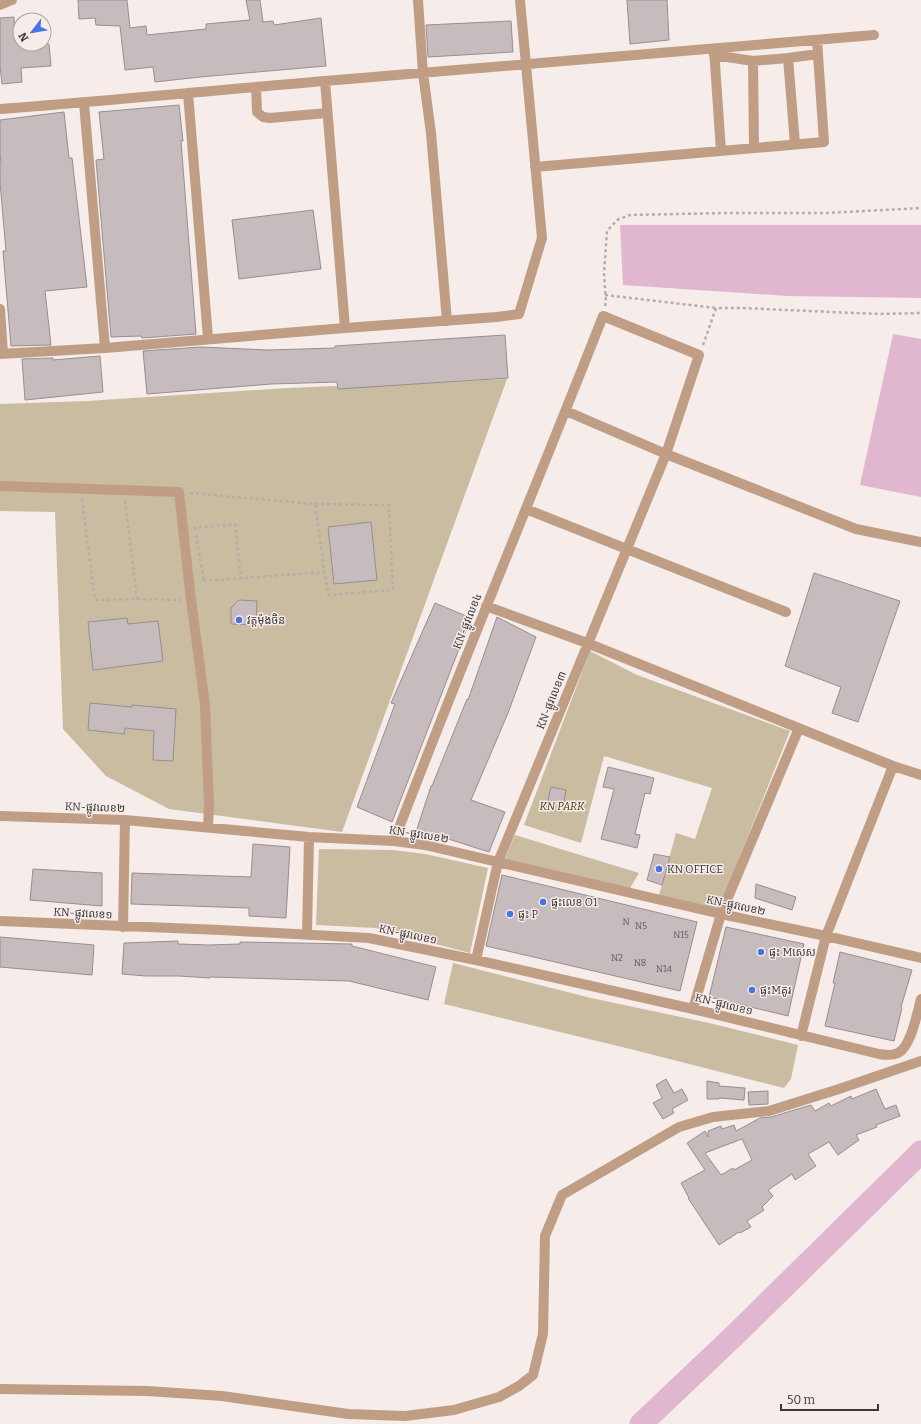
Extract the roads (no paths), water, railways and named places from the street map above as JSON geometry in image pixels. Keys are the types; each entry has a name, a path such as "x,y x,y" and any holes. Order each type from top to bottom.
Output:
{"street":[{"path":"0,5 12,0"},
{"path":"418,0 447,321"},
{"path":"0,309 2,354 105,348 208,338 447,321 519,314 542,238 520,0"},
{"path":"0,109 525,64 714,52 874,35"},
{"path":"535,167 824,142 817,40"},
{"path":"714,52 753,61 818,54"},
{"path":"714,52 721,151"},
{"path":"788,58 795,144"},
{"path":"753,61 754,148"},
{"path":"325,81 345,328"},
{"path":"256,87 258,112 263,117 270,118 327,113"},
{"path":"188,93 208,338"},
{"path":"84,103 105,348"},
{"name":"KN-ផ្លូវលេខ៤","path":"394,841 431,742 566,411 603,316 700,355"},
{"name":"KN-ផ្លូវលេខ៣","path":"476,960 498,862 666,454 700,355"},
{"path":"566,411 666,454 856,529 921,542"},
{"path":"0,486 179,492 205,705 210,805 208,827"},
{"path":"526,509 786,612"},
{"path":"486,606 587,643 893,766 921,775"},
{"path":"693,1009 721,914 799,728"},
{"path":"801,1036 826,936 893,766"},
{"name":"KN-ផ្លូវលេខ២","path":"0,816 125,820 309,837 394,841 425,845 721,914 921,958"},
{"path":"123,927 125,820"},
{"path":"307,935 309,837"},
{"name":"KN-ផ្លូវលេខ១","path":"0,921 369,938 476,960 693,1009 879,1054 889,1055 898,1054 904,1048 908,1041 921,999"},
{"path":"0,1389 147,1391 222,1396 348,1414 405,1416 454,1410 499,1397 519,1386 533,1375 543,1334 545,1236 562,1195 679,1127 713,1116 769,1111 921,1061"}],"waterway":[{"path":"641,1424 736,1334 921,1152"}],"place":[{"name":"វត្តម៉ុងចិន","path":"239,620"},
{"name":"KN OFFICE","path":"659,869"},
{"name":"ផ្ទះលេខ O1","path":"543,902"},
{"name":"ផ្ទះ P","path":"510,914"},
{"name":"ផ្ទះ Mសេស","path":"761,952"},
{"name":"ផ្ទះMគូរ","path":"752,990"}],"park label":[{"name":"KN PARK","path":"562,806"}]}
